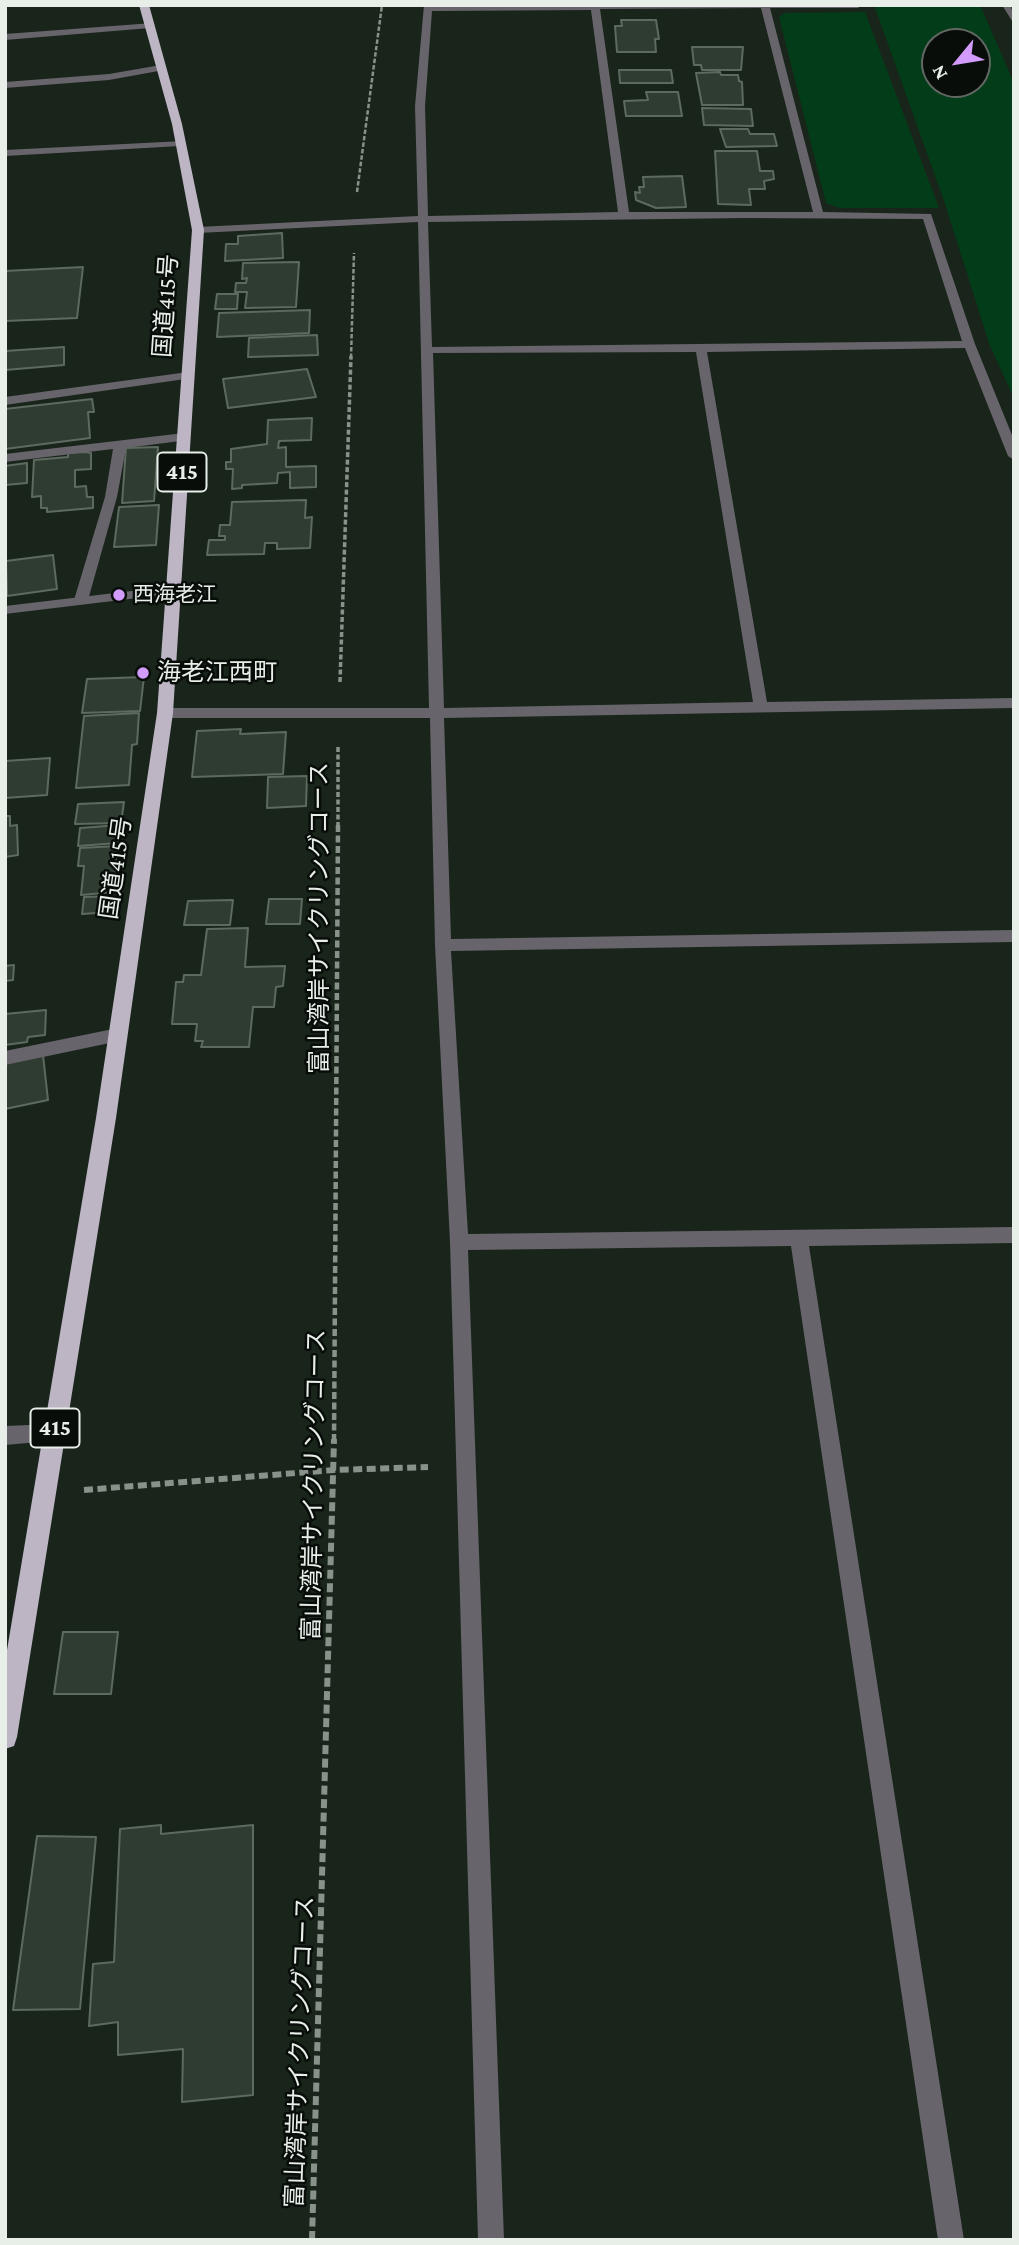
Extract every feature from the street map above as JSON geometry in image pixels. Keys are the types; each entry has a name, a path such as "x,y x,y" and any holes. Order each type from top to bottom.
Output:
{"highway":[{"name":"国道415号","path":"5,1737 118,1035 165,713 198,230 180,143 144,5"}],"street":[{"path":"491,2240 459,1242 443,945 420,106 428,7 858,5"},
{"path":"1006,5 1014,21"},
{"path":"765,7 819,215"},
{"path":"595,8 624,215"},
{"path":"5,37 150,25"},
{"path":"5,85 109,77 161,68"},
{"path":"5,153 180,143"},
{"path":"198,230 409,220 624,215 926,216 969,344 1014,456"},
{"path":"428,350 969,344"},
{"path":"701,349 760,704"},
{"path":"5,401 188,376"},
{"path":"5,458 184,437"},
{"path":"81,600 111,497 120,444"},
{"path":"5,610 174,590"},
{"path":"165,713 387,715 760,704 1014,703"},
{"path":"443,945 1014,936"},
{"path":"5,1058 118,1035"},
{"path":"459,1242 1014,1235"},
{"path":"799,1238 951,2240"},
{"path":"5,1436 54,1433"}],"path":[{"path":"356,199 382,5"},
{"path":"340,686 354,246"},
{"name":"富山湾岸サイクリングコース","path":"312,2240 334,1470 338,731"},
{"path":"45,1493 334,1470 441,1467"}],"green space":[{"path":"874,5 980,5 990,28 921,28 921,98 991,98 991,30 1014,83 1014,398 990,346 944,201"},
{"path":"865,12 939,208 840,208 826,203 779,17 785,13"}],"building":[{"path":"621,20 656,20 659,39 655,39 656,52 617,52 615,26 622,26"},
{"path":"692,47 743,47 741,70 702,70 701,65 694,65"},
{"path":"619,70 671,70 673,83 620,83"},
{"path":"720,72 721,75 738,75 739,81 742,82 743,105 702,105 696,73"},
{"path":"646,92 678,92 682,116 626,116 624,101 648,100"},
{"path":"702,108 751,109 753,126 704,125"},
{"path":"720,129 748,129 750,134 774,134 777,146 726,147"},
{"path":"715,151 757,151 760,171 773,171 774,179 764,181 765,189 749,189 751,205 718,204"},
{"path":"682,176 686,207 656,208 636,200 635,192 640,193 639,187 644,187 643,177"},
{"path":"282,233 283,258 225,261 226,244 238,244 238,236"},
{"path":"299,262 296,307 245,308 247,292 235,292 236,283 246,283 247,278 242,279 243,263"},
{"path":"83,267 77,318 5,321 5,271"},
{"path":"217,294 238,294 237,309 215,309"},
{"path":"310,310 309,333 217,337 219,313"},
{"path":"317,335 318,355 248,357 249,338"},
{"path":"64,347 64,365 5,370 5,351"},
{"path":"307,369 316,397 228,408 223,379"},
{"path":"92,399 94,412 88,412 90,438 5,449 5,409"},
{"path":"312,418 311,440 279,441 278,448 286,447 286,467 316,466 316,487 290,488 290,472 278,473 277,483 242,485 242,488 232,489 233,469 226,469 226,462 231,462 231,449 267,444 268,420"},
{"path":"158,447 154,501 122,503 126,448"},
{"path":"68,453 91,453 91,469 75,470 75,487 86,486 87,497 93,497 93,508 47,512 47,508 41,508 41,496 32,497 34,460 68,457"},
{"path":"27,463 27,483 5,485 5,466"},
{"path":"306,500 305,518 312,517 310,548 277,549 277,543 265,543 264,554 207,555 209,540 225,540 225,536 219,536 220,525 230,525 232,502"},
{"path":"159,505 156,545 114,547 119,507"},
{"path":"53,555 57,589 7,596 6,561"},
{"path":"144,677 140,711 82,713 87,679"},
{"path":"139,713 137,744 132,745 129,785 76,788 84,716"},
{"path":"241,729 240,734 286,732 283,774 192,777 197,731"},
{"path":"50,758 47,795 5,798 5,761"},
{"path":"307,776 306,806 267,808 268,777"},
{"path":"124,802 121,823 75,824 78,804"},
{"path":"5,816 10,816 10,826 17,825 18,855 5,857"},
{"path":"120,825 118,843 78,846 80,828"},
{"path":"117,846 114,892 81,895 84,866 78,866 80,848"},
{"path":"113,896 111,912 82,914 84,897"},
{"path":"269,899 302,899 300,924 266,924"},
{"path":"233,900 230,925 184,925 188,901"},
{"path":"248,928 245,967 285,966 283,986 276,987 274,1007 253,1007 249,1047 201,1047 203,1041 195,1041 197,1024 172,1024 176,982 183,982 184,975 201,975 207,929"},
{"path":"14,965 13,980 5,981 5,966"},
{"path":"46,1010 45,1035 28,1037 27,1042 5,1045 5,1014"},
{"path":"43,1055 48,1100 5,1109 5,1063"},
{"path":"63,1632 118,1632 111,1694 54,1694"},
{"path":"161,1825 161,1834 253,1825 253,2095 182,2102 183,2049 118,2055 118,2022 89,2026 93,1964 114,1962 120,1829"},
{"path":"37,1836 96,1837 80,2009 13,2010"}],"place":[{"name":"西海老江","path":"119,595"},
{"name":"海老江西町","path":"143,673"}]}
